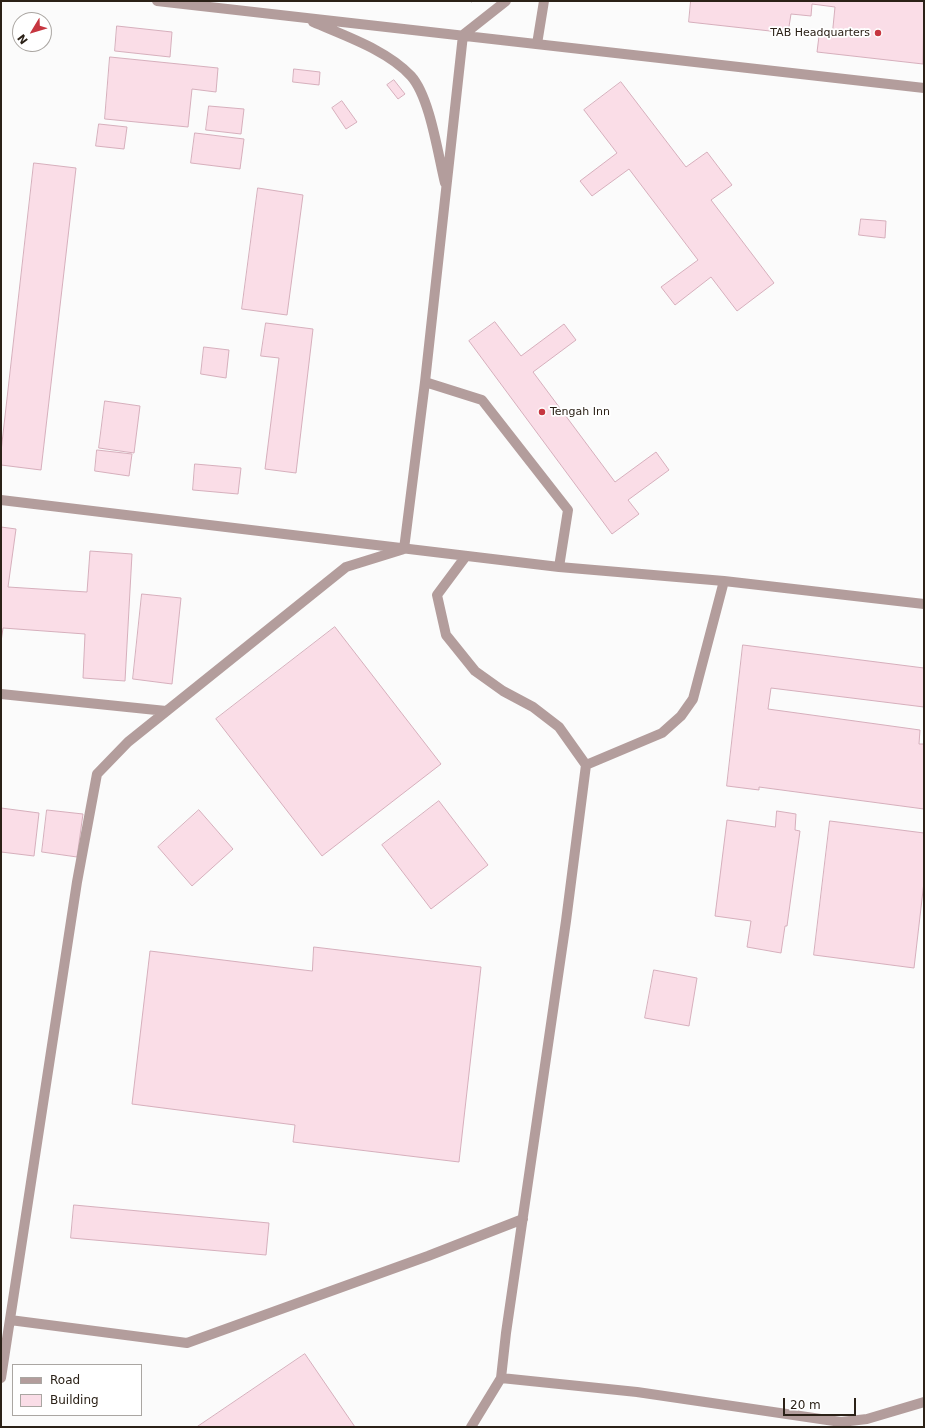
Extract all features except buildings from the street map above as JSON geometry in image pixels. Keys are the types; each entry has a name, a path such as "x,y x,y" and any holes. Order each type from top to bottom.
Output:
{"lane":[{"path":"157,1 924,88"},
{"path":"404,549 425,382 464,35 506,1"},
{"path":"537,44 544,1"},
{"path":"304,18 389,58 412,77 424,98 447,192"},
{"path":"425,382 482,400 568,510 560,567"},
{"path":"1,500 560,567 724,581 924,604"},
{"path":"1,1378 77,882 97,774 128,742 346,567 404,549"},
{"path":"466,556 437,595 446,635 475,671 503,692 533,707 559,727 586,765 566,921 506,1333 501,1378 471,1427"},
{"path":"586,765 662,733 681,716 693,699 724,581"},
{"path":"1,694 166,711"},
{"path":"10,1320 187,1343 413,1261 523,1219"},
{"path":"501,1378 637,1392 841,1422 867,1419 924,1402"}],"place":[{"name":"TAB Headquarters","path":"878,33"},
{"name":"Tengah Inn","path":"542,412"}]}
